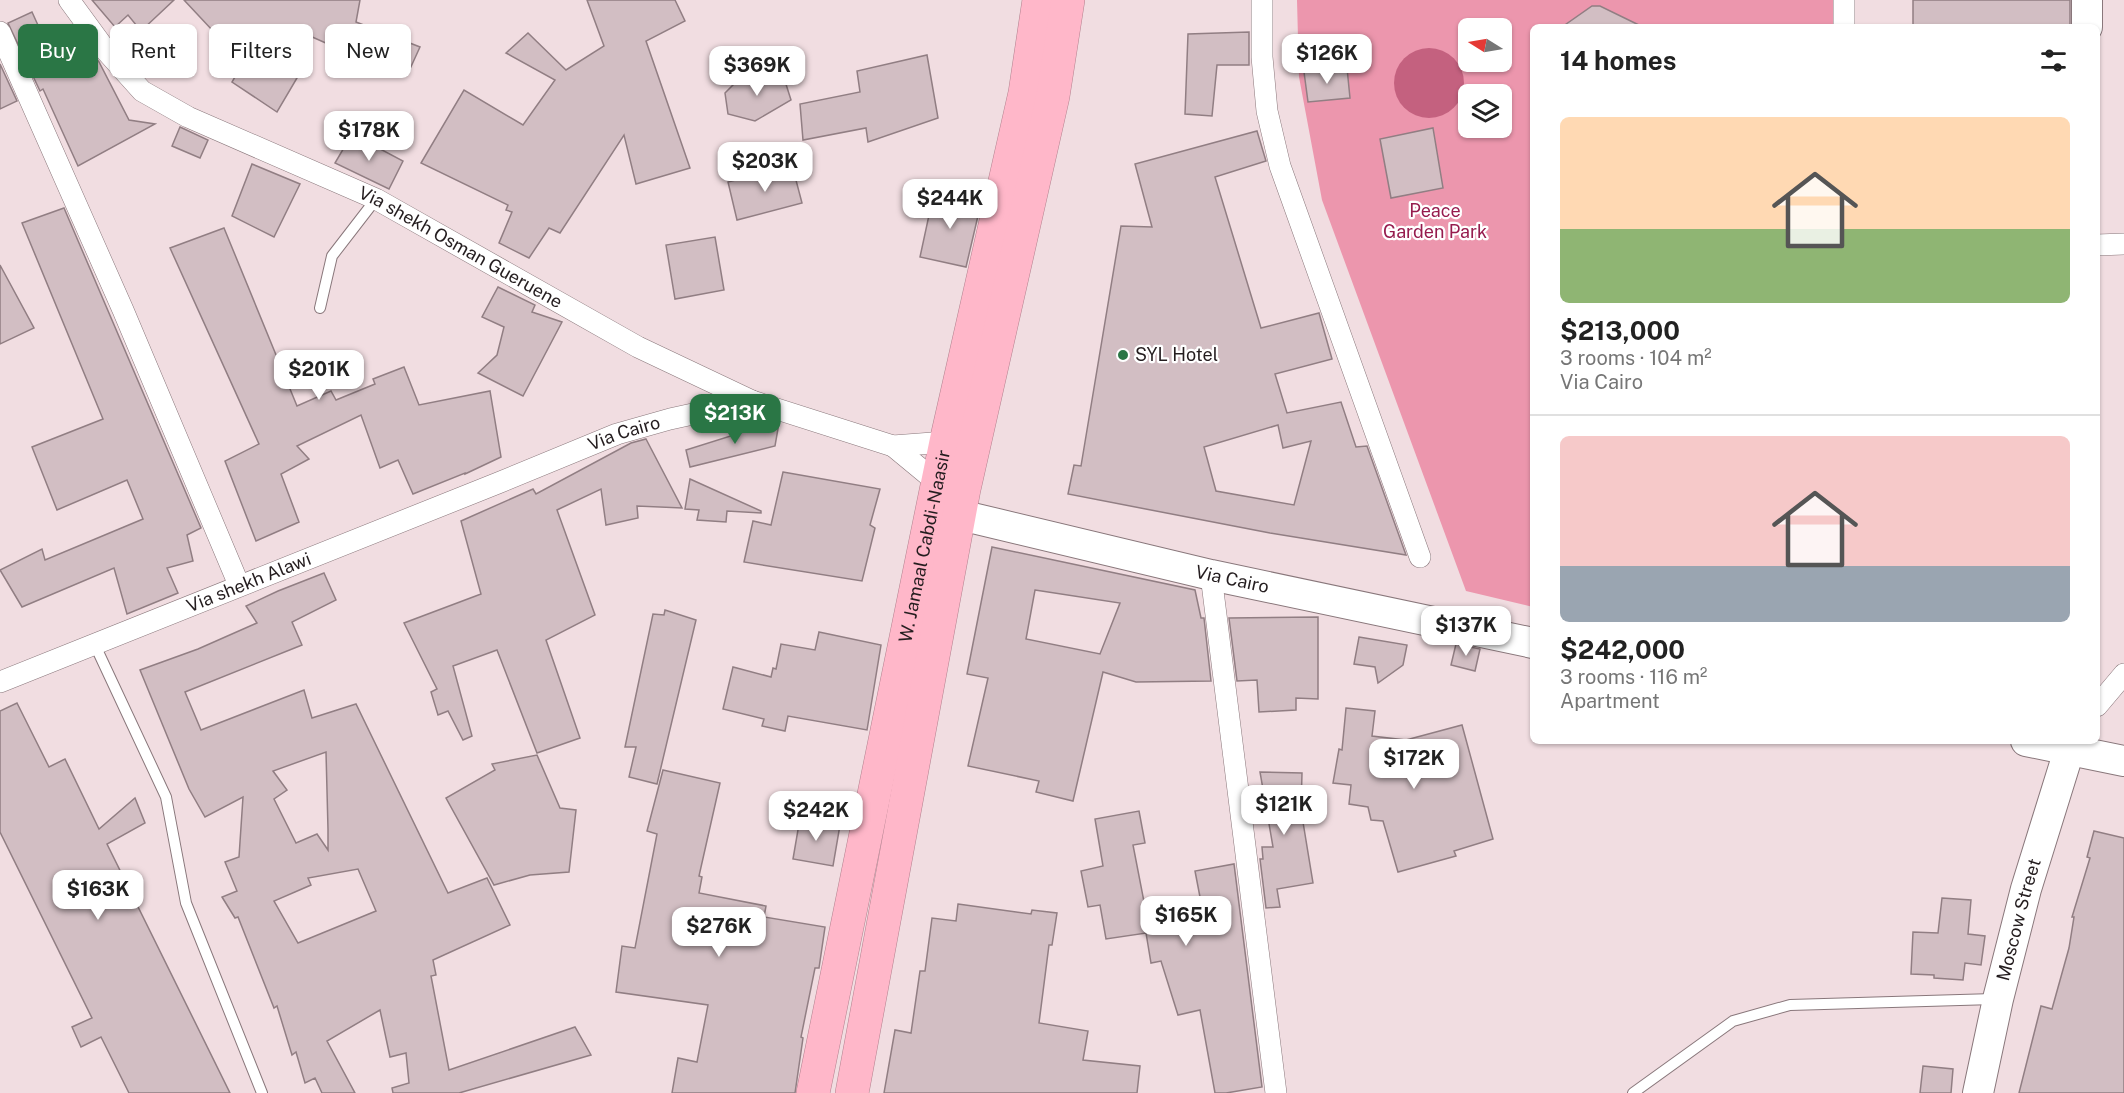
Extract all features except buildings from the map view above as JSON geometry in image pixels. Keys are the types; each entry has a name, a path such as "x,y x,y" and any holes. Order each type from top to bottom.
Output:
{"highway":[{"name":"W. Jamaal Cabdi-Naasir","path":"1039,0 1039,94"},
{"name":"W. Jamaal Cabdi-Naasir","path":"813,1093 1039,94 1068,0"},
{"name":"W. Jamaal Cabdi-Naasir","path":"852,1093 949,499"}],"street":[{"name":"Via shekh Osman Gueruene","path":"69,0 107,52 142,91 188,117 376,199 638,347 752,401"},
{"path":"1262,0 1262,57 1267,111 1280,166 1420,557"},
{"path":"1844,0 1844,24"},
{"path":"2087,0 2087,24"},
{"path":"0,32 123,310 239,585"},
{"path":"2100,245 2124,244"},
{"name":"Via Cairo","path":"498,483 617,434 670,419 752,401 893,446 960,446"},
{"name":"Via Cairo","path":"893,446 949,499 1211,575 1530,642"},
{"name":"Via shekh Alawi","path":"0,682 498,483"},
{"path":"1211,575 1276,1093"},
{"path":"2100,702 2124,674"},
{"path":"2071,745 2124,761"},
{"name":"Moscow Street","path":"1978,1093 1998,999 2026,889 2071,745"}],"lane":[{"path":"320,308 332,256 376,199"},
{"path":"94,643 166,797 186,903 262,1093"},
{"path":"1633,1093 1733,1021 1790,1005 1998,999"}],"green space":[{"name":"Peace Garden Park","path":"1297,0 1835,0 1834,24 1530,24 1530,606 1466,591 1322,200 1299,77"}],"shaded area":[{"path":"1422,49 1436,49 1448,54 1458,64 1458,72 1462,72 1464,84 1458,84 1458,102 1448,112 1436,117 1422,117 1410,112 1400,102 1395,90 1395,76 1400,64 1410,54"}],"place":[{"name":"SYL Hotel","path":"1123,355"}]}
